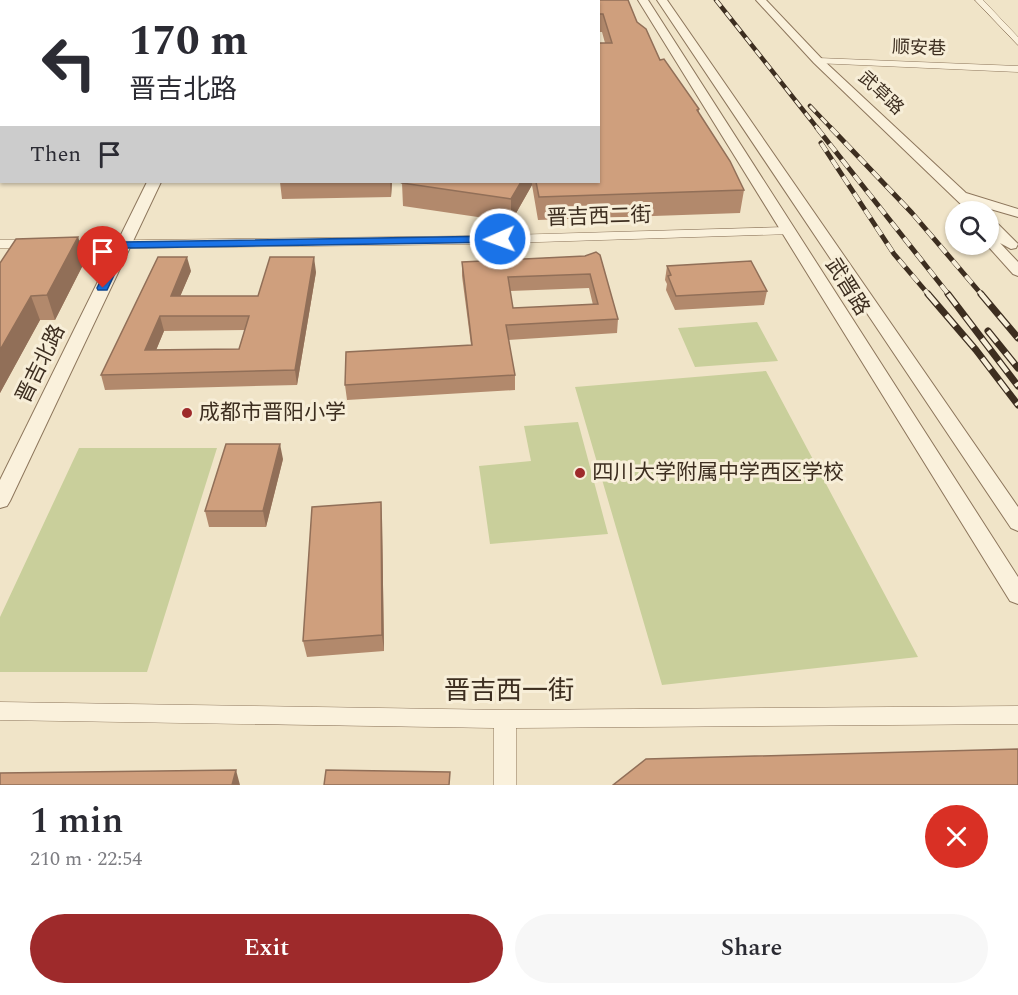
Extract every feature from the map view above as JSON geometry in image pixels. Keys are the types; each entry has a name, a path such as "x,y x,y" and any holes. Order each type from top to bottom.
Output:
{"street":[{"name":"武晋路","path":"643,0 1018,595"},
{"name":"武晋路","path":"662,0 1018,523"},
{"name":"武草路","path":"753,0 806,58 951,201"},
{"name":"武草路","path":"761,0 818,61 967,201"},
{"path":"979,0 1018,42"},
{"name":"顺安巷","path":"818,61 1018,69"},
{"name":"晋吉北路","path":"0,501 154,183"},
{"path":"962,196 1018,213"},
{"path":"999,227 1018,223"},
{"path":"999,230 1018,232"},
{"name":"晋吉西二街","path":"0,244 123,245 476,240 787,231"},
{"path":"999,236 1018,253"},
{"path":"999,241 1018,271"},
{"name":"晋吉西一街","path":"0,711 505,719 1018,715"},
{"path":"505,719 505,785"}],"green space":[{"path":"757,322 778,361 695,367 678,328"},
{"path":"766,371 918,657 662,685 575,387"},
{"path":"578,422 608,534 490,544 479,466 531,461 524,426"},
{"path":"79,448 217,448 147,672 0,672 0,617"}],"building":[{"path":"600,0 628,0 637,22 646,29 660,60 664,59 699,109 697,110 730,161 744,190 539,197 536,183 600,183 600,43 612,43 603,14 600,14"},
{"path":"402,183 520,183 511,199"},
{"path":"78,237 47,295 31,296 0,350 0,263 16,239"},
{"path":"596,252 600,255 618,319 506,325 515,375 345,385 346,352 472,345 462,262 585,256","holes":["590,274 598,304 513,308 508,277"]},
{"path":"158,257 187,257 171,296 258,296 270,257 314,257 295,370 101,375","holes":["160,316 249,316 239,349 145,350"]},
{"path":"751,261 767,291 676,296 668,276 671,275 667,266"},
{"path":"226,444 280,444 263,511 205,511"},
{"path":"381,502 382,635 303,641 312,507"},
{"path":"1018,749 1018,785 613,785 646,759"},
{"path":"236,770 232,785 0,785 0,773"},
{"path":"326,770 450,772 449,785 324,785"}],"railway":[{"path":"716,0 818,129"},
{"path":"810,106 832,129"},
{"path":"817,128 949,295"},
{"path":"831,128 912,213 982,295"},
{"path":"821,143 894,254 929,295"},
{"path":"928,294 976,350 1018,405"},
{"path":"948,294 1018,386"},
{"path":"981,294 1018,338"},
{"path":"988,331 1018,368"}],"place":[{"name":"成都市晋阳小学","path":"187,413"},
{"name":"四川大学附属中学西区学校","path":"580,473"}],"route":[{"path":"103,288 123,245 500,239"}]}
